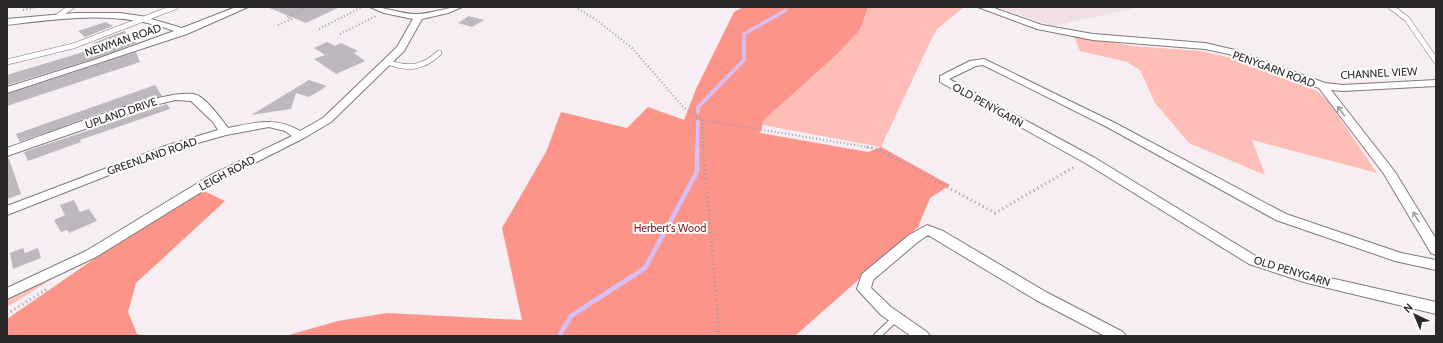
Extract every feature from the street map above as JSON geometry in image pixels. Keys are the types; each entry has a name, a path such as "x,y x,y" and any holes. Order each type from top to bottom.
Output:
{"street":[{"name":"NEWMAN ROAD","path":"7,90 121,54 184,32 244,7"},
{"path":"374,7 408,18 435,15 458,7"},
{"name":"PENYGARN ROAD","path":"982,7 1040,27 1093,37 1205,46 1259,61 1300,79 1323,86 1389,172 1436,250"},
{"path":"7,22 100,13 155,20 184,32"},
{"name":"LEIGH ROAD","path":"7,294 91,254 215,178 300,136 327,120 401,48 418,18"},
{"name":"OLD PENYGARN","path":"1436,264 1400,258 1280,217 1111,125 984,62 974,63 944,78 945,82 1090,161 1254,261 1307,278 1436,308"},
{"name":"CHANNEL VIEW","path":"1323,86 1343,88 1436,83"},
{"name":"UPLAND DRIVE","path":"7,152 148,103 175,97 194,98 218,120 225,132"},
{"name":"GREENLAND ROAD","path":"7,211 169,148 225,132 269,124 289,130 300,136"},
{"path":"922,336 886,311 864,289 867,278 914,238 927,230 938,234 1041,296 1118,336"}],"lane":[{"path":"58,16 71,7"},
{"path":"7,62 73,46 135,24 145,18 175,7"},
{"path":"1391,7 1407,19 1433,59 1436,61"},
{"path":"388,62 399,67 421,66 429,63 439,53"},
{"path":"877,336 896,318"}],"path":[{"path":"278,25 292,19 287,17 307,7"},
{"path":"319,29 362,7"},
{"path":"574,7 598,21 632,48 684,108 702,120 877,149 995,213 1070,168 1090,161"},
{"path":"340,34 386,11"},
{"path":"702,120 702,138 718,317 718,336"},
{"path":"7,314 19,307"}],"shaded area":[{"path":"868,7 964,7 937,29 881,147 763,125 764,120 835,56 860,30"},
{"path":"997,7 1140,7 1053,26"},
{"path":"1074,36 1132,46 1201,51 1245,61 1276,71 1317,91 1328,101 1377,173 1252,140 1265,175 1189,143 1155,103 1140,70 1127,62 1080,51"},
{"path":"55,277 7,307 7,300"}],"green space":[{"name":"Herbert's Wood","path":"743,7 868,7 860,30 835,56 764,120 760,133 868,152 881,147 950,185 930,198 918,227 795,336 285,336 338,321 387,313 522,320 502,228 546,152 561,112 627,128 648,107 684,120 696,89 734,12"},
{"path":"202,190 225,201 136,283 128,312 137,334 146,336 7,336 7,319 94,259"}],"building":[{"path":"267,7 340,7 306,23"},
{"path":"469,16 484,20 472,27 458,23"},
{"path":"106,22 113,26 85,37 78,31"},
{"path":"124,31 137,43 94,59 7,85 7,75 100,47 93,43"},
{"path":"327,42 335,46 341,43 358,51 354,53 365,61 336,74 314,59 325,55 314,48"},
{"path":"136,52 140,62 7,106 7,94"},
{"path":"309,80 327,86 309,97 296,93 291,109 251,115"},
{"path":"155,85 162,96 103,112 20,142 16,134"},
{"path":"167,104 170,109 80,140 81,142 28,161 24,152"},
{"path":"9,159 21,194 7,199 7,160"},
{"path":"74,200 80,212 89,209 97,221 69,233 67,230 61,232 54,220 65,215 60,205"},
{"path":"23,248 25,253 38,248 41,258 13,269 10,253"}],"waterway":[{"path":"698,112 698,107 744,60 744,34 786,10"},
{"path":"697,148 698,121"},
{"path":"559,336 571,316 645,268 697,172 697,148"}]}
